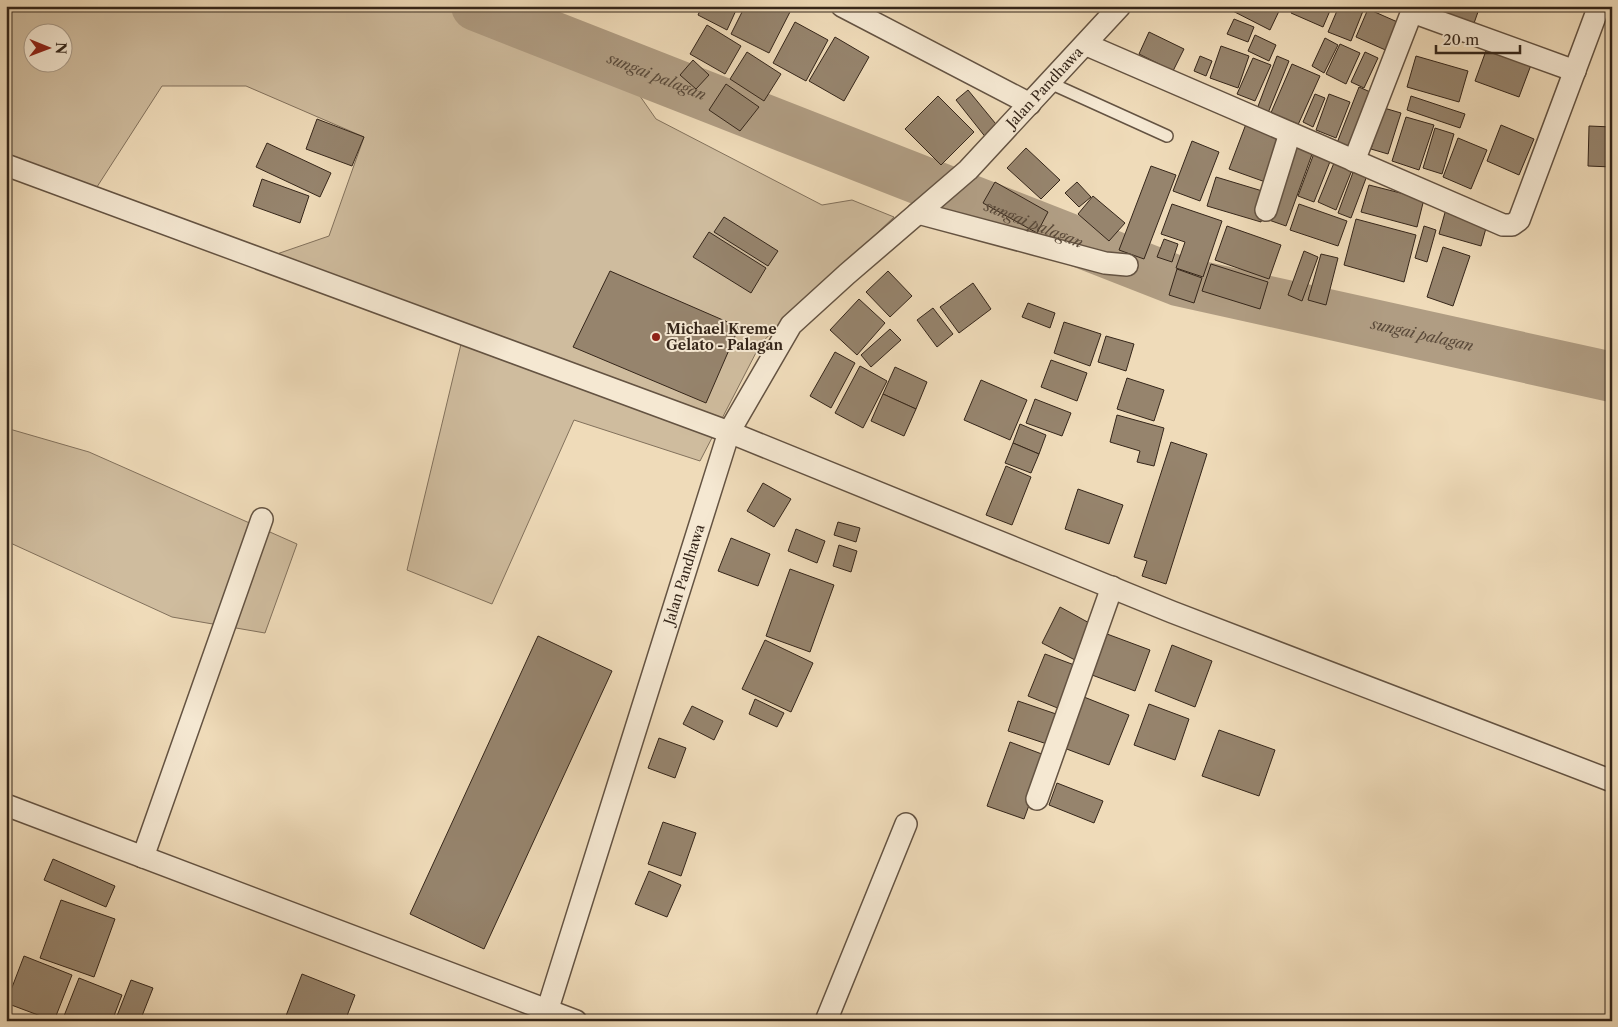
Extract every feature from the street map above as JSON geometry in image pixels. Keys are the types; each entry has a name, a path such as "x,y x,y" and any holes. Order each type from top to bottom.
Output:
{"street":[{"path":"842,6 1030,104"},
{"name":"Jalan Pandhawa","path":"546,1015 729,432 791,325 968,170 1087,45 1120,6"},
{"path":"1087,45 1503,226 1512,225 1518,220 1599,6"},
{"path":"1354,161 1411,14 1415,13 1575,71"},
{"path":"1266,210 1290,133"},
{"path":"6,165 729,432 1112,587 1612,781"},
{"path":"918,213 1105,263 1127,265"},
{"path":"143,857 262,519"},
{"path":"1037,799 1112,587"},
{"path":"6,805 546,1015 576,1021"},
{"path":"826,1021 906,824"}],"lane":[{"path":"1050,83 1167,136"}],"shaded area":[{"path":"6,6 545,6 612,56 656,119 822,205 852,200 894,217 761,343 700,461 574,420 492,604 407,570 462,340 274,255 329,236 364,137 246,86 162,86 95,190 6,157"},
{"path":"6,428 89,452 297,544 265,633 172,617 6,541"}],"building":[{"path":"702,6 738,6 727,30 698,15"},
{"path":"745,6 783,6 791,10 769,53 731,34"},
{"path":"1223,6 1275,6 1280,9 1270,30"},
{"path":"1294,6 1332,6 1323,27 1291,13"},
{"path":"1339,6 1365,6 1351,41 1328,32"},
{"path":"1448,6 1472,6 1479,9 1472,29 1444,19"},
{"path":"1368,9 1402,24 1390,52 1356,37"},
{"path":"1234,19 1254,27 1248,42 1227,34"},
{"path":"795,22 828,40 806,81 773,63"},
{"path":"707,25 741,46 725,74 690,54"},
{"path":"1149,32 1184,49 1173,71 1139,54"},
{"path":"1255,35 1276,45 1269,61 1248,51"},
{"path":"835,37 869,57 844,101 809,81"},
{"path":"1325,38 1338,45 1324,73 1312,66"},
{"path":"1340,44 1360,53 1346,84 1326,74"},
{"path":"1221,46 1249,56 1238,88 1210,78"},
{"path":"1487,48 1531,65 1519,97 1475,81"},
{"path":"747,52 781,74 764,101 730,79"},
{"path":"1365,52 1378,58 1364,88 1351,82"},
{"path":"1200,56 1212,61 1206,76 1194,71"},
{"path":"1277,56 1289,61 1268,113 1257,109"},
{"path":"1416,56 1468,71 1459,102 1407,87"},
{"path":"1253,58 1271,65 1255,101 1237,94"},
{"path":"693,60 709,75 696,89 680,75"},
{"path":"1292,64 1320,76 1297,127 1270,115"},
{"path":"726,84 759,107 740,131 709,110"},
{"path":"1359,87 1377,95 1353,155 1335,148"},
{"path":"968,90 1000,129 987,139 956,100"},
{"path":"1315,94 1325,98 1313,127 1303,122"},
{"path":"1329,94 1350,102 1336,138 1316,130"},
{"path":"938,96 974,132 941,165 905,129"},
{"path":"1411,96 1465,114 1460,128 1407,110"},
{"path":"1384,108 1401,113 1388,154 1371,149"},
{"path":"1406,117 1434,125 1419,170 1392,161"},
{"path":"317,119 364,137 352,166 306,149"},
{"path":"1246,124 1287,139 1271,184 1229,169"},
{"path":"1501,125 1534,139 1519,175 1487,161"},
{"path":"1589,126 1612,127 1612,167 1588,166"},
{"path":"1435,128 1454,134 1442,174 1423,168"},
{"path":"1458,138 1487,150 1471,189 1443,177"},
{"path":"1295,139 1315,146 1286,226 1266,219"},
{"path":"1192,141 1219,152 1200,201 1173,191"},
{"path":"267,143 331,173 320,197 256,167"},
{"path":"1026,148 1060,180 1041,199 1007,168"},
{"path":"1316,148 1333,154 1314,202 1298,196"},
{"path":"1336,158 1354,165 1336,210 1318,202"},
{"path":"1151,166 1176,175 1144,259 1119,250"},
{"path":"1355,167 1368,173 1351,218 1338,213"},
{"path":"1216,177 1269,193 1261,222 1207,206"},
{"path":"262,179 309,196 300,223 253,206"},
{"path":"995,182 1048,212 1037,233 983,203"},
{"path":"1077,182 1091,197 1079,207 1065,193"},
{"path":"1369,185 1424,199 1417,227 1361,212"},
{"path":"1093,196 1125,223 1109,241 1078,214"},
{"path":"1172,204 1222,221 1203,277 1176,268 1185,242 1161,234"},
{"path":"1299,204 1347,221 1338,246 1290,230"},
{"path":"1446,209 1488,221 1481,246 1439,234"},
{"path":"724,217 778,251 768,266 714,232"},
{"path":"1356,219 1416,235 1404,282 1344,265"},
{"path":"1227,226 1281,245 1269,279 1215,260"},
{"path":"1424,226 1436,230 1427,262 1415,258"},
{"path":"709,232 766,268 751,293 693,257"},
{"path":"1164,239 1178,244 1172,262 1157,257"},
{"path":"1443,247 1470,256 1453,306 1427,297"},
{"path":"1304,251 1318,257 1302,301 1288,295"},
{"path":"1321,254 1338,258 1326,305 1308,300"},
{"path":"1211,264 1268,282 1260,309 1202,291"},
{"path":"1177,269 1202,278 1194,303 1169,295"},
{"name":"Michael Kreme Gelato - Palagan","path":"610,271 739,327 706,403 573,347"},
{"path":"888,271 912,296 890,317 866,292"},
{"path":"973,283 991,309 959,333 940,307"},
{"path":"859,299 885,323 857,355 830,330"},
{"path":"1028,303 1055,313 1050,328 1022,317"},
{"path":"933,308 953,334 937,347 917,320"},
{"path":"1064,322 1101,334 1090,366 1054,353"},
{"path":"890,329 901,340 871,367 861,355"},
{"path":"1106,336 1134,344 1126,371 1098,362"},
{"path":"835,352 855,363 831,408 810,396"},
{"path":"1051,360 1087,373 1077,401 1041,387"},
{"path":"860,366 887,381 863,428 835,413"},
{"path":"895,367 927,382 916,409 883,394"},
{"path":"1127,378 1164,390 1154,421 1117,409"},
{"path":"981,380 1027,400 1010,440 964,420"},
{"path":"883,394 916,409 904,436 871,421"},
{"path":"1035,399 1071,413 1062,436 1026,423"},
{"path":"1117,415 1164,428 1154,466 1137,462 1140,451 1110,442"},
{"path":"1020,424 1046,435 1039,454 1013,443"},
{"path":"1171,442 1207,454 1166,584 1142,576 1147,561 1134,557"},
{"path":"1013,443 1039,454 1031,473 1005,463"},
{"path":"1006,466 1031,477 1012,525 986,515"},
{"path":"763,483 791,499 774,527 747,511"},
{"path":"1078,489 1123,505 1109,544 1065,529"},
{"path":"838,522 860,528 856,542 834,535"},
{"path":"796,529 825,541 817,563 788,551"},
{"path":"731,538 770,554 758,586 718,571"},
{"path":"839,545 857,551 851,572 833,566"},
{"path":"790,569 834,585 810,652 766,636"},
{"path":"1060,607 1093,625 1075,660 1042,643"},
{"path":"1107,634 1150,650 1135,691 1092,675"},
{"path":"538,636 612,671 484,949 410,914"},
{"path":"765,640 813,663 791,712 742,689"},
{"path":"1172,645 1212,661 1195,707 1155,691"},
{"path":"1045,654 1077,666 1060,709 1028,696"},
{"path":"1084,697 1129,715 1109,765 1064,748"},
{"path":"755,699 784,713 777,727 749,714"},
{"path":"1018,701 1059,715 1050,745 1008,731"},
{"path":"1149,704 1189,719 1175,760 1134,745"},
{"path":"692,706 723,721 714,740 683,724"},
{"path":"1219,730 1275,750 1259,796 1202,776"},
{"path":"659,738 686,748 675,778 648,768"},
{"path":"1010,742 1047,756 1024,819 987,806"},
{"path":"1057,783 1103,801 1094,823 1049,805"},
{"path":"663,822 696,833 681,876 648,864"},
{"path":"53,859 115,886 106,907 44,880"},
{"path":"649,871 681,885 667,917 635,904"},
{"path":"61,900 115,919 94,977 40,958"},
{"path":"24,956 72,975 54,1021 6,1003"},
{"path":"302,974 355,995 345,1021 284,1021"},
{"path":"79,978 122,995 112,1021 62,1021"},
{"path":"131,980 153,988 140,1021 115,1021"}],"waterway":[{"name":"sungai palagan","path":"476,6 1178,281 1612,377"}],"place":[{"name":"Michael Kreme Gelato - Palagan","path":"656,337"}]}
